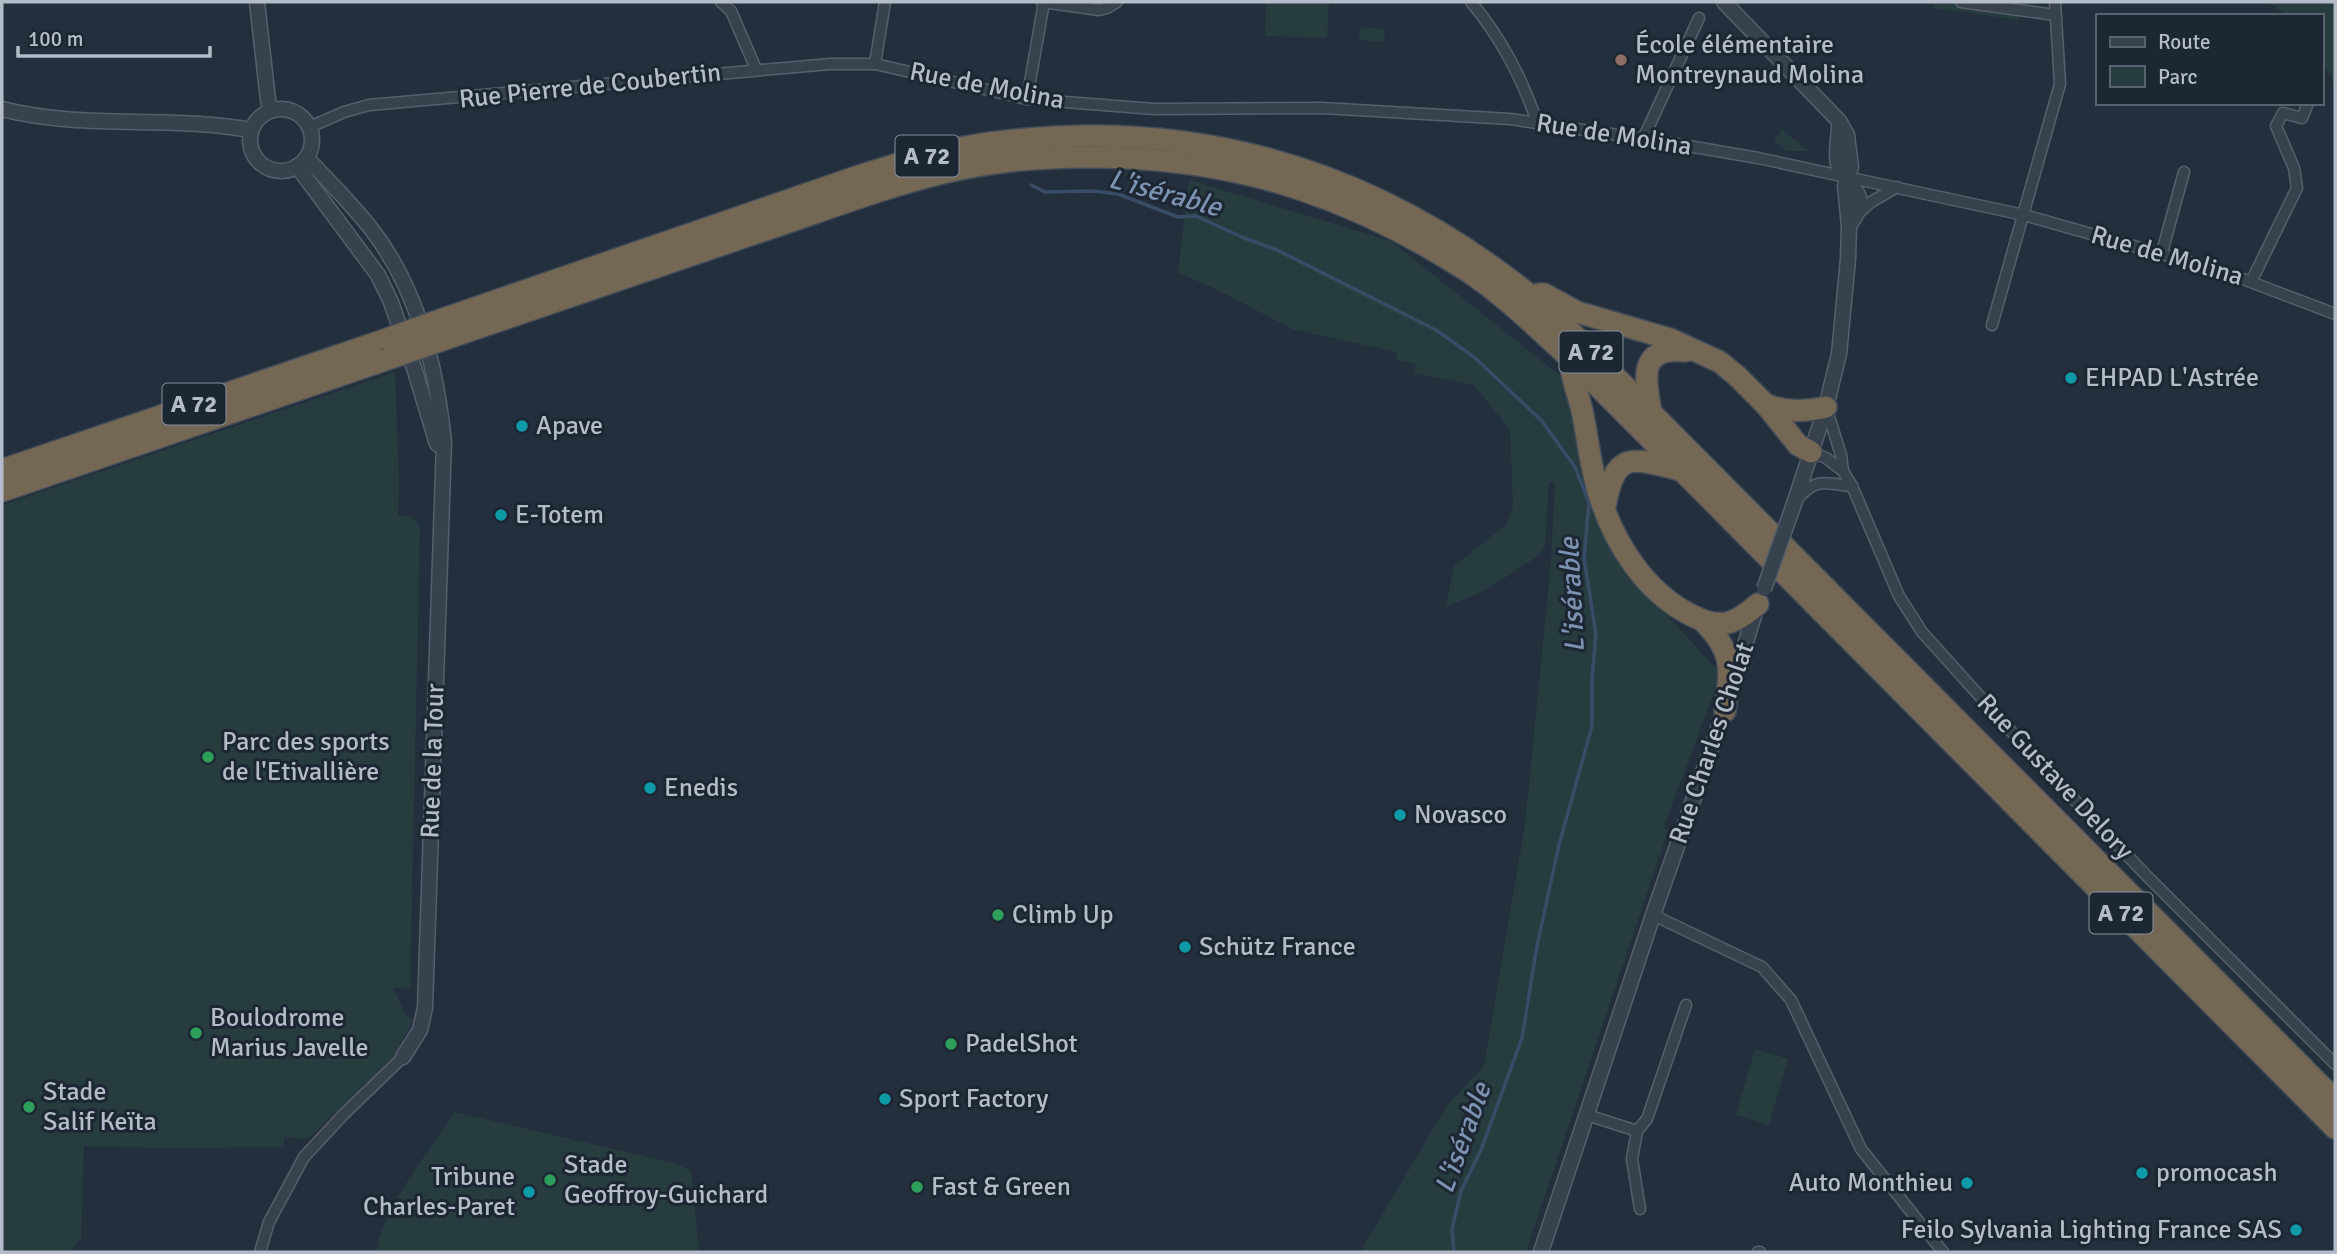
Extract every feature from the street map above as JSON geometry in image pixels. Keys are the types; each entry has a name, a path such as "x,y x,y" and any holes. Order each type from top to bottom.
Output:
{"highway":[{"name":"A 72","path":"448,328 907,161 988,143 1086,136 1137,137 1204,145 1274,160 1353,187 1431,226 1475,253 1528,294 1586,346 2335,1100"},
{"name":"A 72","path":"2,470 865,196 952,171 1046,158 1133,158 1215,167 1302,189 1379,221 1466,270 1520,312 1684,471 2335,1128"},
{"path":"1528,294 1544,294 1577,312 1670,339 1720,362 1766,405 1798,445 1811,452"},
{"name":"A 72","path":"2,491 386,349"},
{"path":"1651,412 1645,377 1654,357 1662,351 1673,349 1699,352"},
{"path":"1570,358 1571,378 1580,399 1599,494 1617,538 1640,573 1666,600 1704,622 1722,643 1730,675 1725,711"},
{"path":"1766,405 1788,412 1826,407"},
{"path":"1605,509 1609,484 1616,470 1630,460 1643,460 1684,471"},
{"path":"1704,622 1715,624 1740,620 1761,596"}],"street":[{"path":"257,2 271,110"},
{"path":"721,2 731,11 756,69"},
{"path":"1027,99 1043,2 1099,10 1117,2"},
{"path":"1471,2 1479,7 1520,81 1537,122"},
{"path":"1724,2 1839,121 1837,164 1857,190 1859,213"},
{"path":"1961,2 2055,15"},
{"path":"1992,325 2060,84 2055,2"},
{"path":"875,64 882,3"},
{"path":"1643,139 1699,18"},
{"name":"Rue Pierre de Coubertin","path":"310,127 344,112 369,105 756,69 875,64"},
{"name":"Rue de Molina","path":"875,64 1027,99 1154,109 1322,108 1537,122 1758,158 2024,215 2162,252 2252,281 2335,314"},
{"path":"2252,281 2297,187 2294,167 2276,126 2283,113 2302,118 2307,105"},
{"path":"2,109 26,115 84,121 218,124 251,130"},
{"path":"271,110 289,110 298,114 310,127 312,147 302,162 284,171 266,167 253,155 250,147 251,130 262,115 271,110"},
{"name":"Rue de la Tour","path":"302,162 379,275 411,360 442,458"},
{"name":"Rue de la Tour","path":"302,162 345,197 373,231 400,271 414,300 436,381 444,442 425,1008 421,1030 403,1057"},
{"path":"2162,252 2184,172"},
{"name":"Rue Charles Cholat","path":"1541,1252 1826,407 1839,354 1849,226 1845,196 1846,178"},
{"path":"1849,226 1871,202 1897,187"},
{"name":"Rue Gustave Delory","path":"1826,407 1841,455 1843,471"},
{"name":"Rue Gustave Delory","path":"1811,452 1826,458 1843,471 1852,485 1899,596 1922,632 2046,770 2145,874 2335,1064"},
{"path":"1795,500 1818,483 1827,481 1852,485"},
{"path":"1653,915 1762,967 1791,1000 1861,1149 1943,1252"},
{"path":"1640,1209 1632,1159 1637,1131 1647,1119 1686,1005"},
{"path":"260,1252 269,1222 304,1157 403,1057"},
{"path":"1587,1115 1637,1131"}],"green space":[{"path":"1266,2 1329,3 1327,38 1265,36"},
{"path":"1931,2 2012,2 2019,20 1934,8"},
{"path":"2266,2 2335,2 2335,89 2323,64 2323,14 2287,14"},
{"path":"1360,27 1385,29 1384,42 1359,40"},
{"path":"1782,129 1808,151 1786,151 1774,141"},
{"path":"1189,180 1391,241 1566,380 1621,565 1721,674 1664,826 1668,831 1526,1252 1360,1252 1448,1104 1484,1066 1525,825 1551,561 1555,483 1549,482 1545,545 1541,554 1486,590 1446,607 1454,566 1507,524 1513,506 1510,430 1474,385 1414,373 1416,364 1397,360 1396,352 1292,329 1212,287 1178,273"},
{"name":"Parc des sports de l'Etivallière","path":"395,372 398,516 411,516 420,526 410,989 393,988 406,1016 414,1019 393,1057 308,1139 284,1137 284,1147 84,1146 81,1239 69,1252 2,1252 2,505"},
{"path":"1755,1049 1788,1059 1769,1125 1736,1115"},
{"name":"Stade Geoffroy-Guichard","path":"454,1112 673,1163 691,1170 699,1252 376,1252 389,1214 399,1196"}],"waterway":[{"name":"L'isérable","path":"1031,185 1045,192 1093,191 1118,194 1178,217 1196,216 1277,250 1436,330 1474,357 1542,421 1575,467 1589,503 1584,558 1596,634 1592,726 1559,845 1537,946 1522,1038 1481,1150 1461,1191 1452,1229 1454,1252"}],"place":[{"name":"École élémentaire Montreynaud Molina","path":"1621,60"},
{"name":"EHPAD L'Astrée","path":"2071,378"},
{"name":"Apave","path":"522,426"},
{"name":"E-Totem","path":"501,515"},
{"name":"Parc des sports de l'Etivallière","path":"208,757"},
{"name":"Enedis","path":"650,788"},
{"name":"Novasco","path":"1400,815"},
{"name":"Climb Up","path":"998,915"},
{"name":"Schütz France","path":"1185,947"},
{"name":"Boulodrome Marius Javelle","path":"196,1033"},
{"name":"PadelShot","path":"951,1044"},
{"name":"Sport Factory","path":"885,1099"},
{"name":"Stade Salif Keïta","path":"29,1107"},
{"name":"promocash","path":"2142,1173"},
{"name":"Stade Geoffroy-Guichard","path":"550,1180"},
{"name":"Auto Monthieu","path":"1967,1183"},
{"name":"Fast & Green","path":"917,1187"},
{"name":"Tribune Charles-Paret","path":"529,1192"},
{"name":"Feilo Sylvania Lighting France SAS","path":"2296,1230"}]}
